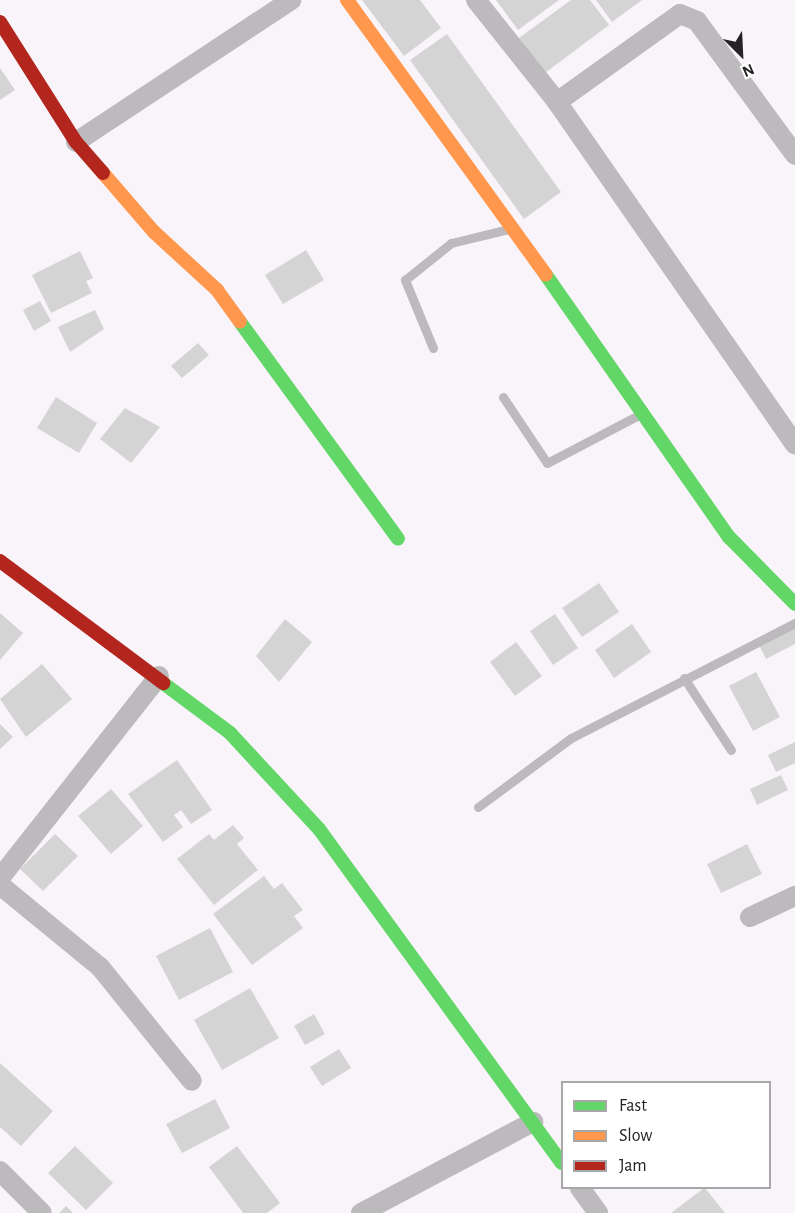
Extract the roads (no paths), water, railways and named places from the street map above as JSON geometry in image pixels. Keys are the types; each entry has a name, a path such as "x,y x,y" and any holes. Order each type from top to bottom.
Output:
{"street":[{"path":"76,142 291,0"},
{"path":"347,0 514,228 729,537 795,604"},
{"path":"476,0 557,102 795,445"},
{"path":"557,102 680,14 697,21 795,155"},
{"path":"0,22 76,142 154,232 217,290 398,539"},
{"path":"0,561 159,676 230,733 319,829 561,1162"},
{"path":"0,878 159,676"},
{"path":"0,885 100,967 192,1081"},
{"path":"750,917 795,896"},
{"path":"361,1213 533,1122"},
{"path":"0,1171 42,1213"},
{"path":"581,1189 598,1213"}],"lane":[{"path":"433,348 406,288 410,273 462,237 514,228"},
{"path":"503,397 547,464 644,412"},
{"path":"478,807 571,738 795,623"},
{"path":"684,678 731,750"}]}
